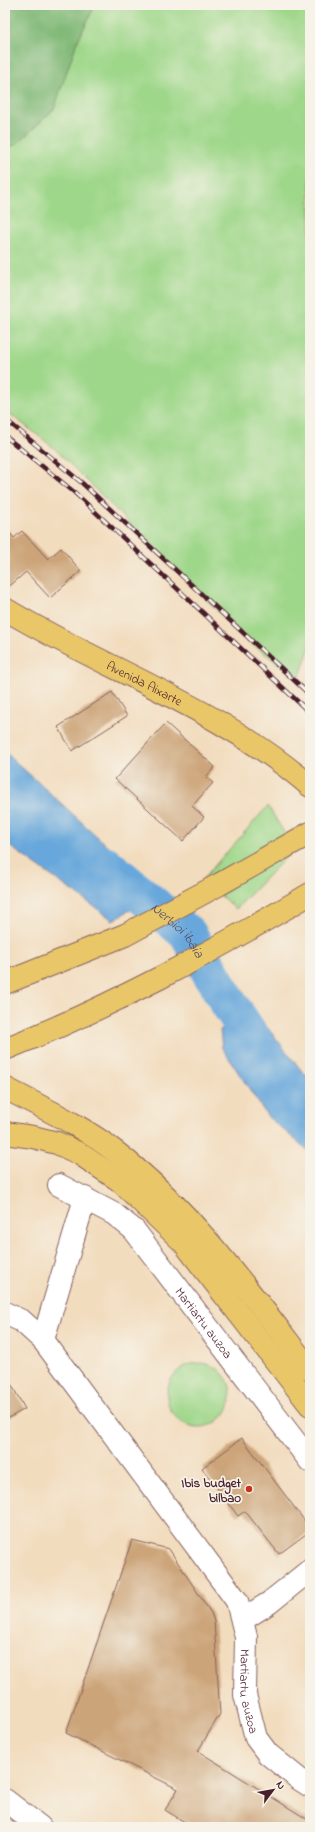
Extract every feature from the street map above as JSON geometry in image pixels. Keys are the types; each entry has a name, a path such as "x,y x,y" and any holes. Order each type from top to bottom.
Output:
{"main road":[{"name":"Avenida Aixarte","path":"5,609 61,640 179,699 233,729 280,762 310,786"},
{"path":"5,983 125,935 220,884 310,833"},
{"path":"5,1049 39,1036 153,982 310,894"},
{"path":"5,1088 75,1124 117,1153 146,1178 178,1209 232,1270 310,1370"},
{"path":"5,1133 33,1137 57,1143 80,1154 120,1181 184,1243 310,1405"}],"street":[{"name":"Martiartu auzoa","path":"59,1186 114,1214 134,1230 310,1461"},
{"path":"43,1340 85,1198"},
{"name":"Martiartu auzoa","path":"5,1313 22,1321 43,1340 237,1600 246,1636 246,1695 256,1738 268,1754 299,1780 310,1786"},
{"path":"242,1620 269,1603 310,1570"},
{"path":"9,1803 40,1827"}],"green space":[{"path":"5,5 95,5 77,42 54,109 16,145 5,147"},
{"path":"95,5 310,5 310,646 299,679 248,641 53,447 5,410 5,147 16,145 77,42"},
{"path":"268,806 294,849 236,909 202,880"},
{"path":"199,1363 217,1368 222,1372 226,1377 231,1395 226,1413 222,1418 217,1422 199,1427 181,1422 176,1418 172,1413 167,1395 172,1377 176,1372 181,1368"}],"water":[{"path":"5,752 159,893 113,920 5,843"},
{"path":"251,1007 302,1071 310,1077 310,1152 268,1117 222,1048 220,1030"}],"building":[{"path":"5,527 14,538 22,531 48,559 61,548 81,571 50,598 26,572 5,590"},
{"path":"112,692 127,716 72,751 58,727"},
{"path":"166,723 215,767 206,777 213,783 192,806 204,817 183,841 115,779"},
{"path":"5,1373 25,1409 5,1420"},
{"name":"Ibis budget bilbao","path":"242,1438 310,1528 310,1531 279,1554 245,1511 238,1516 202,1468"},
{"path":"132,1540 169,1549 211,1613 214,1621 220,1714 198,1751 310,1821 310,1827 193,1827 165,1810 178,1789 66,1733"}],"waterway":[{"name":"Nerbioi ibaia","path":"107,866 188,934 228,1002 277,1077 310,1104"}],"railway":[{"path":"5,419 82,483 310,695"},
{"path":"5,436 74,492 310,713"}],"place":[{"name":"Ibis budget bilbao","path":"249,1489"}]}
